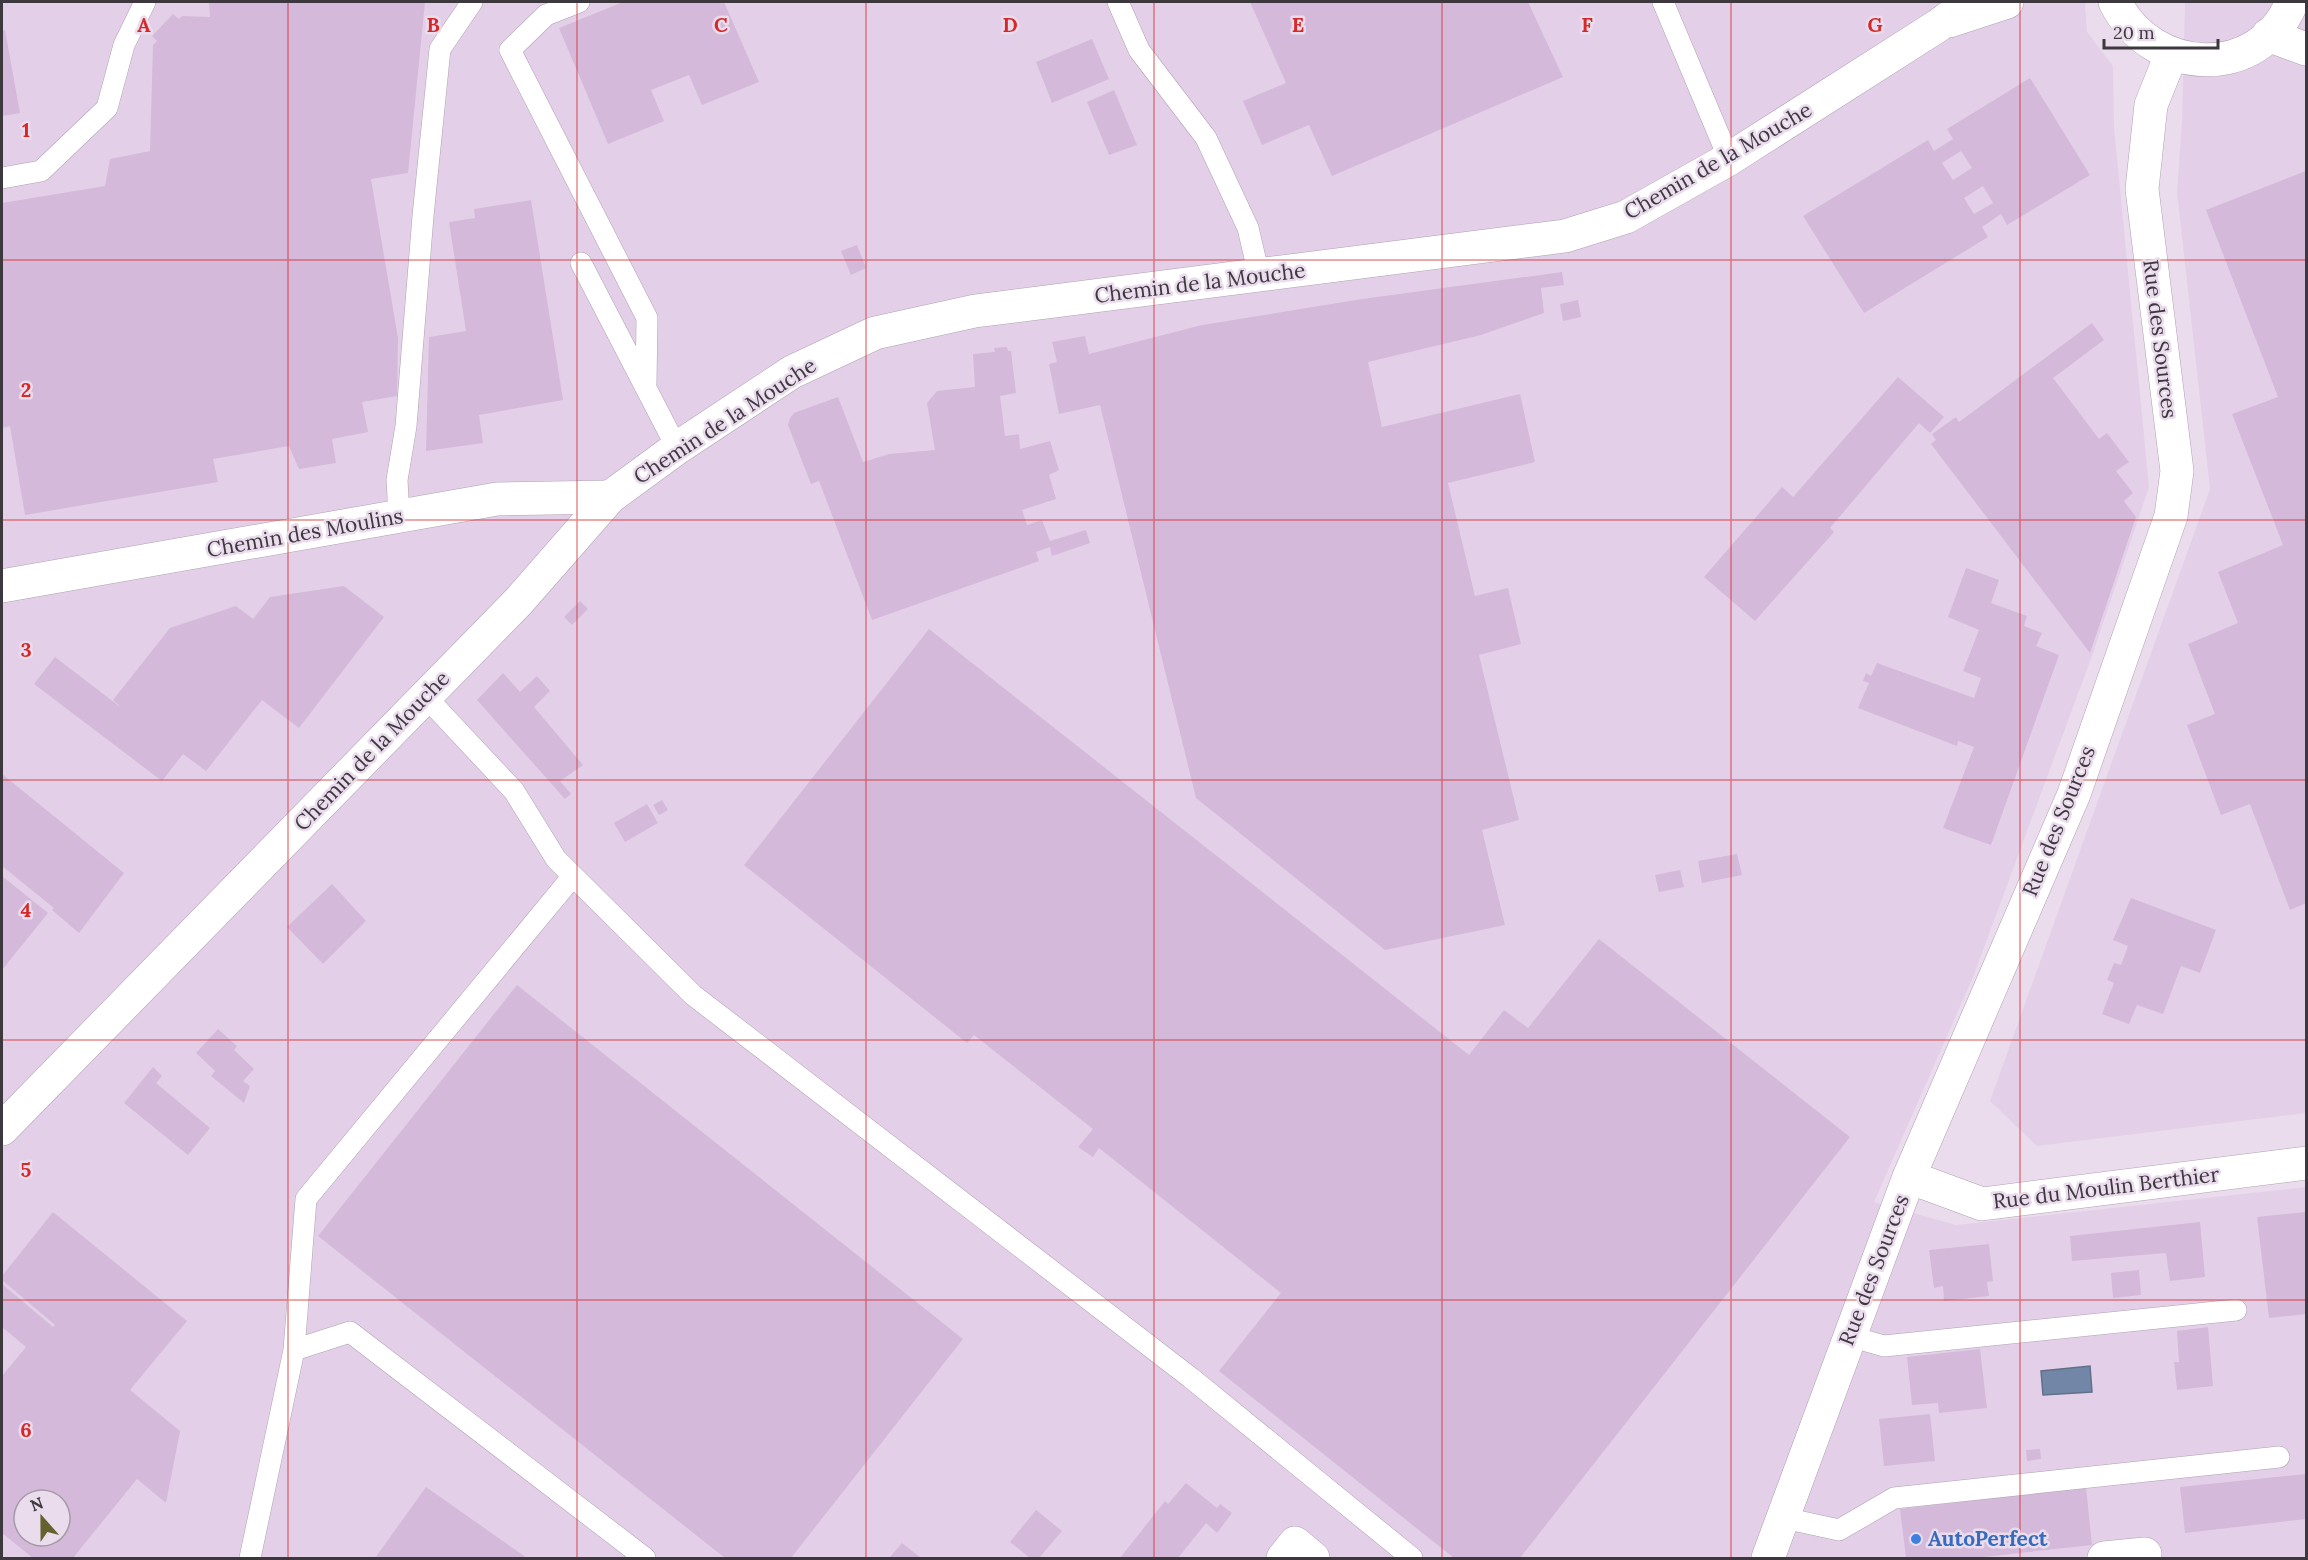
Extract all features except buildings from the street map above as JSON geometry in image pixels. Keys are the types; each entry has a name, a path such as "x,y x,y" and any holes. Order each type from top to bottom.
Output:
{"street":[{"name":"Chemin de la Mouche","path":"2,1129 519,601 610,497 677,448 792,372 875,333 975,311 1565,236 1626,217 1729,159 1939,25 1970,2"},
{"name":"Chemin de la Mouche","path":"1939,25 2007,2"},
{"path":"2115,2 2124,19 2145,41 2171,55 2196,60 2222,58 2247,50 2268,35 2287,13 2292,2"},
{"path":"2268,35 2307,49"},
{"name":"Rue des Sources","path":"1768,1558 1909,1177 2074,794 2171,516 2177,471 2142,189 2151,105 2171,55"},
{"name":"Chemin des Moulins","path":"2,586 497,500 610,497"},
{"name":"Rue du Moulin Berthier","path":"1909,1177 1982,1204 2307,1163"},
{"path":"1283,1558 1295,1543 1313,1558"},
{"path":"2104,1558 2145,1554"}],"lane":[{"path":"2,178 41,171 107,108 124,45 145,2"},
{"path":"399,516 397,480 406,426 423,216 440,49 472,2"},
{"path":"579,2 546,15 510,50 647,318 646,384"},
{"path":"1118,2 1139,50 1206,138 1248,228 1259,275"},
{"path":"1662,2 1729,159"},
{"path":"581,263 646,384 677,448"},
{"path":"426,697 514,791 556,859 693,994 1191,1378 1412,1558"},
{"path":"250,1558 294,1350 306,1199 573,876"},
{"path":"1849,1336 1884,1346 2236,1310"},
{"path":"294,1350 350,1332 645,1558"},
{"path":"1784,1518 1839,1530 1894,1498 2279,1457"}],"shaded area":[{"path":"2,2 2085,2 2087,32 2113,66 2114,127 2149,487 2092,656 1973,977 1874,1202 1956,1225 2306,1187 2306,1558 2,1558"},
{"path":"2185,2 2306,2 2306,1113 2037,1146 1990,1101 2210,489 2177,192 2182,121"}],"water":[{"path":"2090,1366 2092,1392 2043,1395 2041,1371"}],"place":[{"name":"AutoPerfect","path":"1916,1539"}]}
